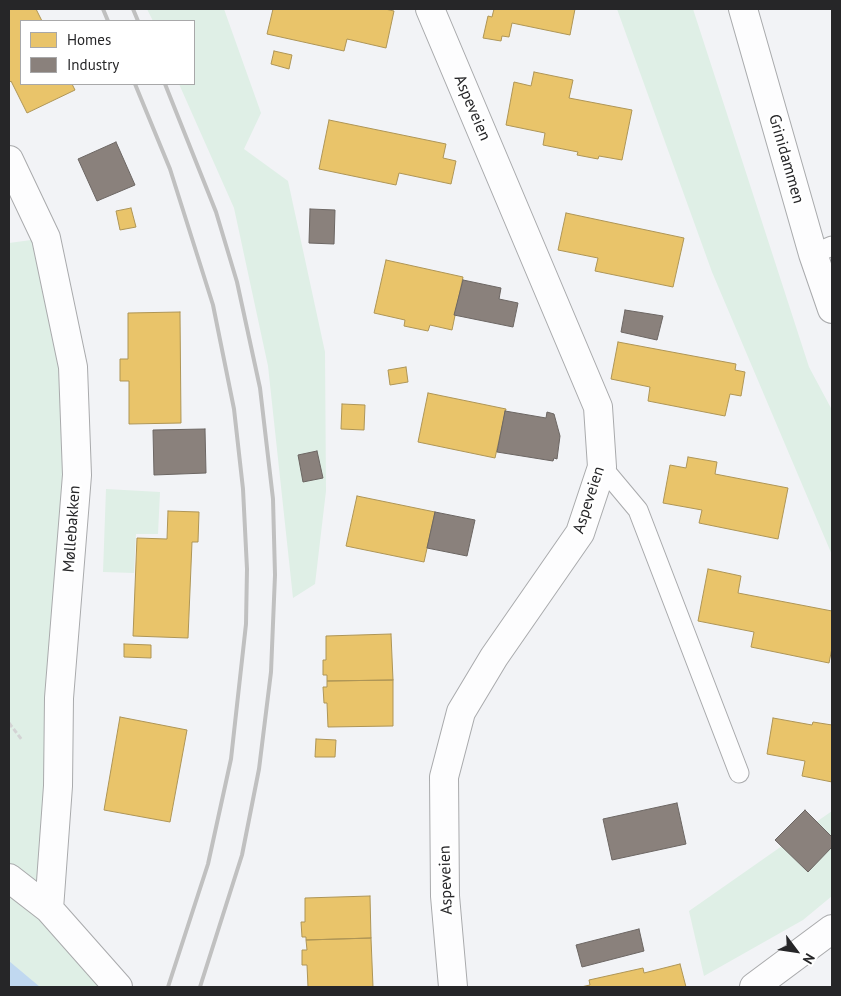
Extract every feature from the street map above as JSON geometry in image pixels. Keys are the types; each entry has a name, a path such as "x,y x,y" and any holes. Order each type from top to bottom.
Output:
{"street":[{"name":"Aspeveien","path":"430,9 598,407 602,467 580,534 494,657 461,712 444,777 445,896 453,987"},
{"name":"Grinidammen","path":"742,9 822,250 832,309"},
{"name":"Møllebakken","path":"9,160 46,238 73,367 76,475 59,698 58,786 48,909"},
{"path":"9,878 48,909 118,987"},
{"path":"754,987 832,929"}],"lane":[{"path":"602,467 638,510 739,773"}],"shaded area":[{"path":"147,9 224,9 261,113 244,149 288,181 325,352 326,491 315,584 293,598 268,366 234,208 179,85 195,85 195,20 152,20"},
{"path":"617,9 693,9 809,367 832,410 832,555 712,272"},
{"path":"46,238 73,367 49,909 118,987 37,987 9,964 9,243"},
{"path":"106,489 160,492 158,534 136,534 134,573 103,572"},
{"path":"832,811 832,896 803,920 704,976 689,911"}],"water":[{"path":"9,961 40,987 9,987"}],"building: Homes":[{"path":"9,9 36,9 42,20 20,20 20,85 72,85 75,90 27,113 11,81 9,83"},
{"path":"273,9 385,9 394,11 386,48 347,39 344,51 267,34"},
{"path":"494,9 575,9 570,35 512,23 509,37 502,36 501,41 483,38 488,16 492,17"},
{"path":"274,51 292,55 289,69 271,64"},
{"path":"534,72 573,80 569,98 632,110 622,160 599,156 598,159 577,155 578,152 543,145 545,133 506,125 514,82 531,86"},
{"path":"329,120 446,144 443,158 456,161 451,184 399,173 396,185 319,169"},
{"path":"131,208 136,227 120,230 116,211"},
{"path":"566,213 684,238 673,287 595,271 598,258 558,250"},
{"path":"386,260 463,277 452,330 430,325 428,331 404,326 405,320 374,313"},
{"path":"180,312 181,423 129,424 129,381 120,381 120,359 128,359 128,313"},
{"path":"618,342 736,364 735,370 745,372 741,396 730,394 725,416 648,401 650,387 611,379"},
{"path":"406,367 408,382 390,385 388,370"},
{"path":"428,393 506,409 495,458 418,442"},
{"path":"342,404 365,405 364,430 341,429"},
{"path":"688,457 717,462 715,474 788,488 778,539 699,523 702,510 663,503 670,465 686,468"},
{"path":"357,496 435,512 424,562 346,546"},
{"path":"168,511 199,512 198,542 192,542 188,638 133,636 137,538 167,539"},
{"path":"708,569 741,576 738,593 832,611 832,648 829,663 751,647 754,632 698,621"},
{"path":"391,634 393,680 327,681 327,675 323,675 323,660 326,660 326,636"},
{"path":"124,644 151,645 151,658 124,657"},
{"path":"393,680 393,726 328,727 327,703 324,703 323,687 327,687 327,681"},
{"path":"120,717 187,730 170,822 104,810"},
{"path":"773,718 812,725 813,722 832,725 832,782 802,776 805,761 767,754"},
{"path":"316,739 336,740 335,757 315,757"},
{"path":"370,896 371,938 306,940 306,937 302,937 301,922 305,922 305,898"},
{"path":"371,938 373,987 308,987 307,965 302,965 302,950 307,950 306,940"},
{"path":"680,964 686,987 581,987 590,985 589,980 643,968 644,973"}],"building: Industry":[{"path":"116,142 135,185 97,201 78,159"},
{"path":"310,209 335,210 334,244 309,243"},
{"path":"463,280 501,288 499,299 518,303 513,327 454,315"},
{"path":"625,310 663,316 657,340 621,332"},
{"path":"505,411 546,418 547,412 554,414 560,436 557,459 554,458 553,461 497,452"},
{"path":"205,429 206,473 154,475 153,430"},
{"path":"317,451 323,478 303,482 298,455"},
{"path":"435,512 475,520 467,556 427,548"},
{"path":"677,803 686,844 612,860 603,819"},
{"path":"805,810 832,837 832,847 808,872 775,840"},
{"path":"639,929 644,951 582,967 576,945"}],"railway":[{"path":"103,9 108,20"},
{"path":"133,9 138,20"},
{"path":"135,85 170,169 213,305 234,409 243,489 247,569 246,624 231,759 208,864 168,987"},
{"path":"165,85 216,212 237,282 260,388 273,499 275,575 271,672 259,769 242,855 200,987"}]}
